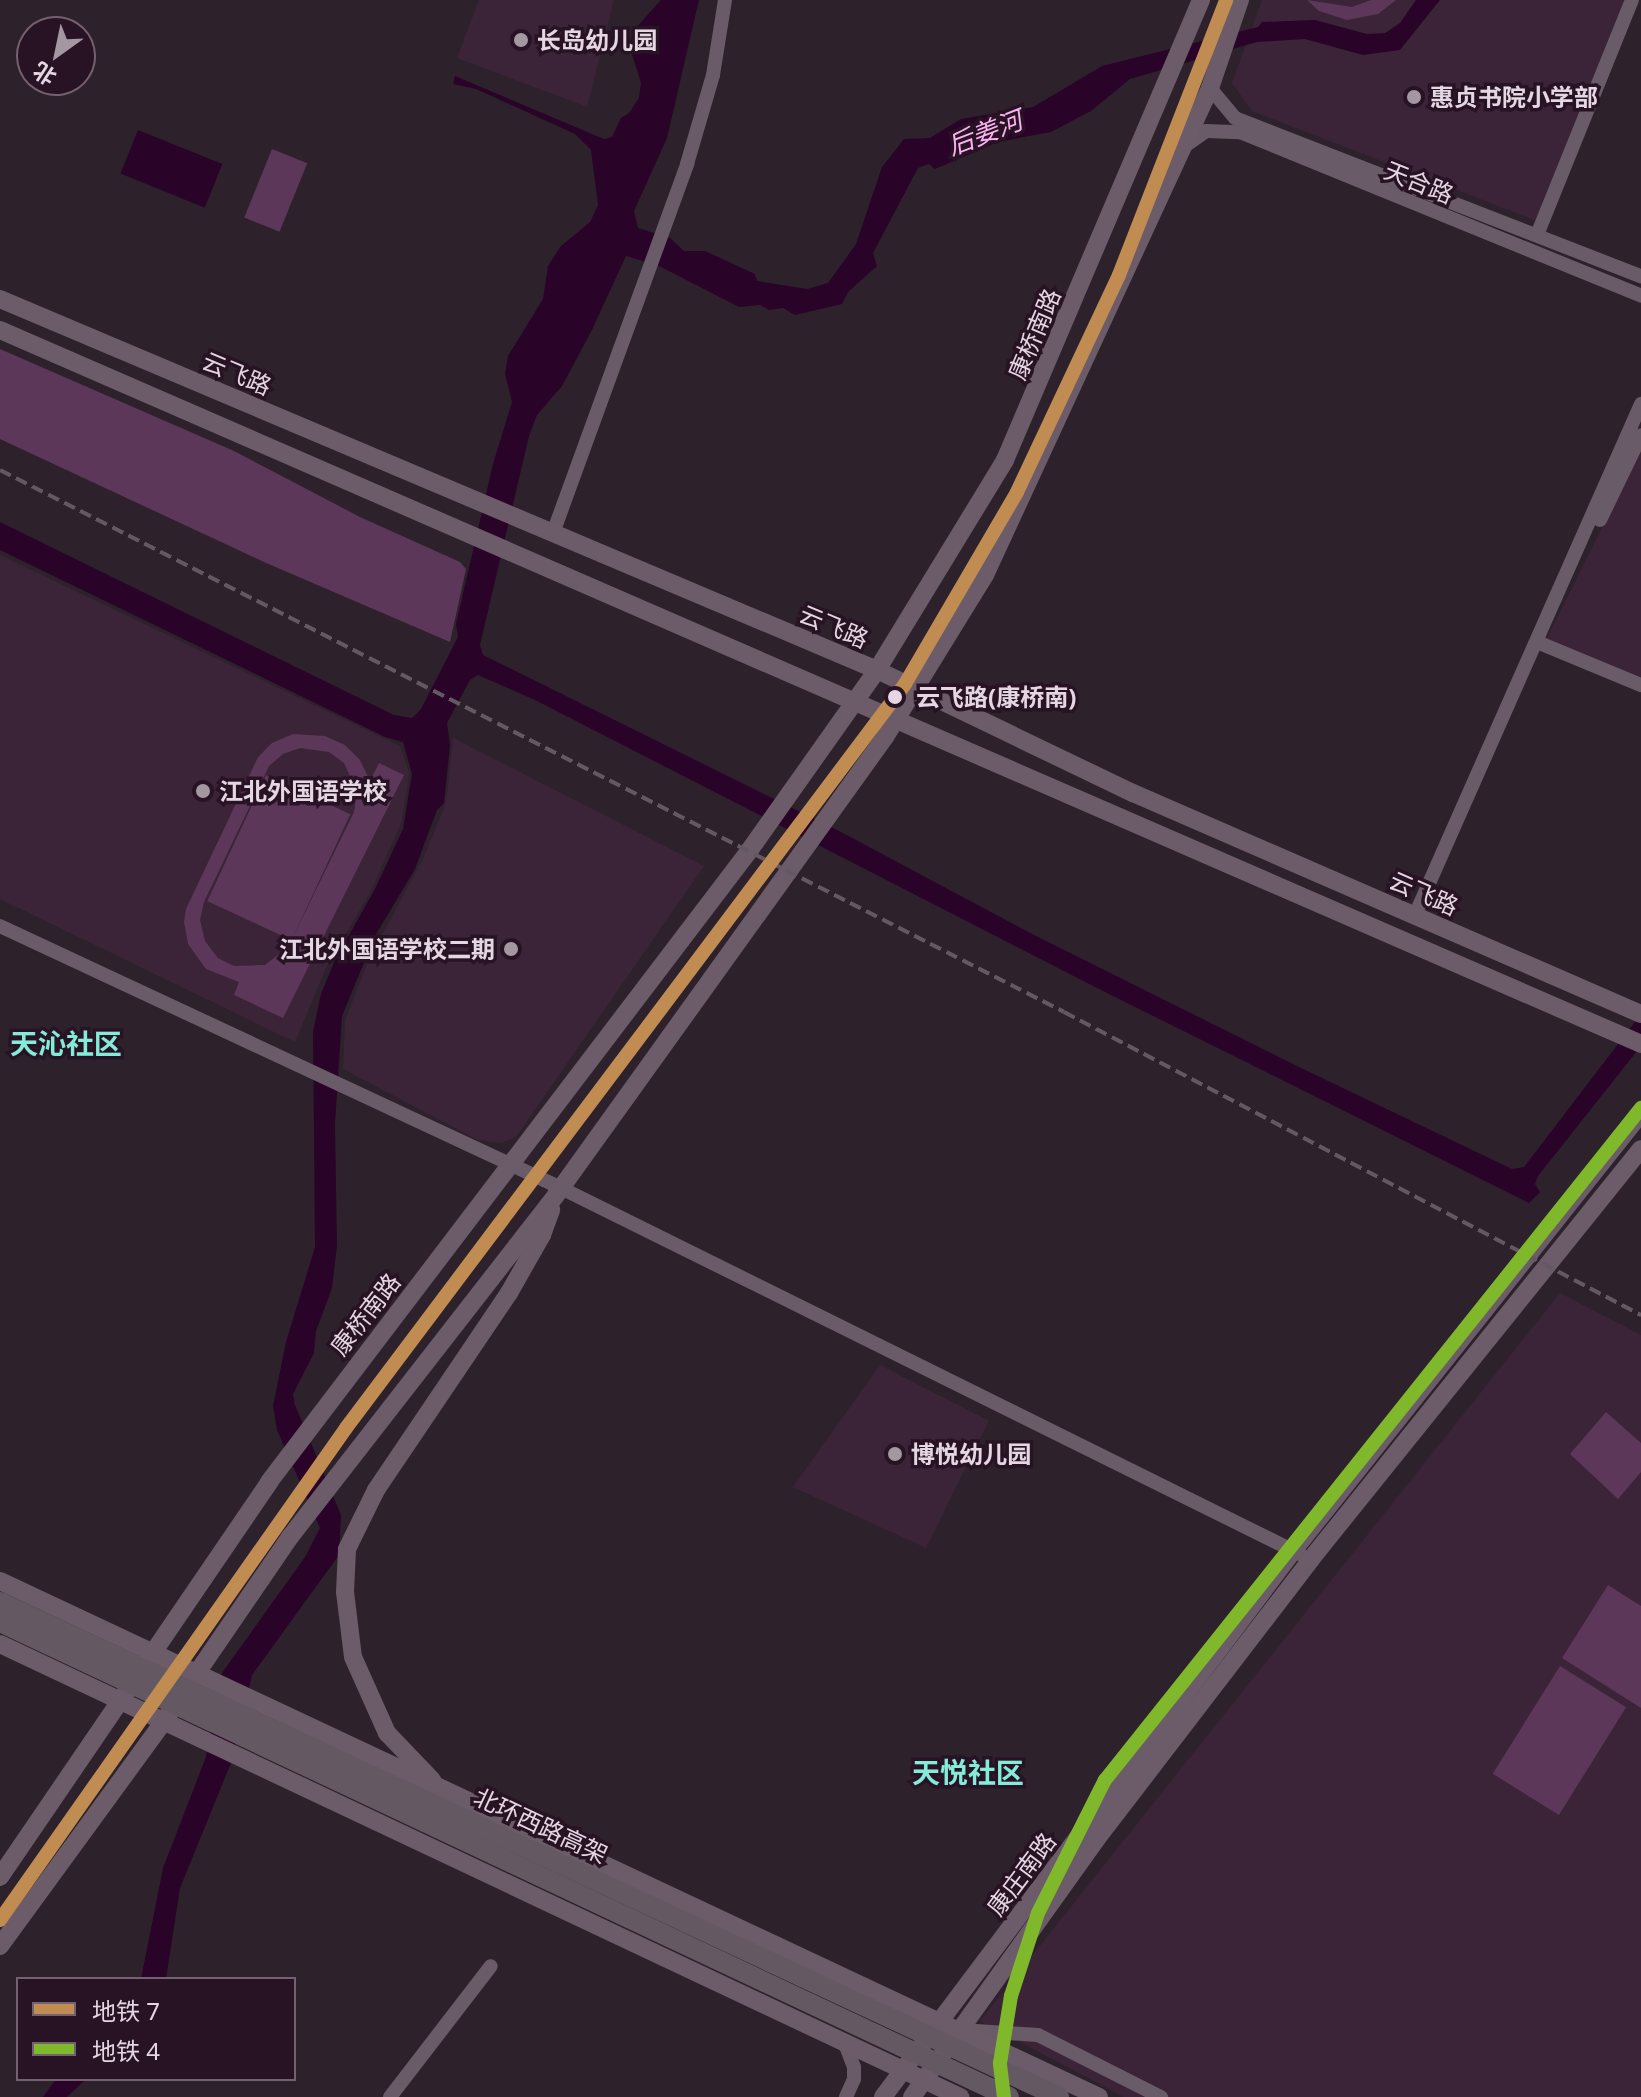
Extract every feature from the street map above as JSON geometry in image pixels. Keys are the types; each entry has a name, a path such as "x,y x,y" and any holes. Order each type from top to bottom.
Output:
{"highway":[{"name":"北环西路高架","path":"0,1602 1059,2097"},
{"name":"北环西路高架","path":"0,1622 1009,2097"}],"main road":[{"path":"0,1946 164,1721 203,1677 290,1537 558,1192 895,721 985,575 1210,87 1240,0"},
{"name":"康桥南路","path":"0,1877 269,1482 764,829 877,670 1005,460 1160,102 1198,6"},
{"name":"云飞路","path":"0,299 877,670 1133,793 1638,1013"},
{"path":"0,330 1630,1039"},
{"name":"康庄南路","path":"883,2097 1293,1551 1641,1113"},
{"name":"康庄南路","path":"912,2097 925,2088 960,2030 1095,1841 1311,1559 1641,1149"},
{"path":"440,1788 387,1733 353,1657 345,1592 347,1549 376,1490 509,1293 542,1235 558,1192"},
{"path":"0,1581 941,2020 1099,2097"},
{"path":"0,1644 905,2069 925,2088 960,2097"}],"street":[{"path":"546,530 673,203 713,75 725,0"},
{"path":"1537,235 1632,0"},
{"name":"天合路","path":"1210,87 1235,118 1641,276"},
{"name":"天合路","path":"1182,148 1206,131 1240,132 1641,296"},
{"path":"1415,915 1641,404"},
{"path":"1552,609 1616,490 1641,435"},
{"path":"1537,642 1641,685"},
{"path":"0,926 508,1166 1311,1559"},
{"path":"390,2097 491,1966"},
{"path":"960,2030 1038,2035 1161,2097"},
{"path":"844,2041 854,2079 846,2097"}],"shaded area":[{"path":"479,0 614,0 587,107 457,58"},
{"name":"惠贞书院小学部","path":"1262,0 1625,0 1537,221 1252,111 1232,83"},
{"path":"1307,0 1352,7 1371,0 1396,0 1378,14 1347,20 1319,11"},
{"path":"272,149 307,163 280,232 244,218"},
{"path":"0,349 234,451 360,517 460,562 466,569 450,642 264,562 0,439"},
{"path":"1641,450 1641,690 1542,648"},
{"name":"江北外国语学校","path":"0,555 400,746 409,773 402,821 371,891 326,968 295,1042 0,899"},
{"path":"293,734 325,736 345,745 360,760 370,781 379,763 404,775 283,1018 234,995 239,982 206,969 188,944 184,922 186,909 258,757 272,743","holes":["300,748 329,752 344,763 357,791 354,812 288,947 265,965 234,966 218,958 205,941 200,920 204,902 269,766 283,754"]},
{"name":"江北外国语学校二期","path":"453,738 704,866 516,1137 502,1143 478,1140 343,1069 345,1021 368,961 423,859 446,803"},
{"path":"266,775 350,814 292,940 207,901"},
{"path":"1560,1293 1641,1335 1641,2097 1124,2097 980,2021"},
{"name":"博悦幼儿园","path":"880,1365 989,1421 926,1548 793,1487"},
{"path":"1606,1412 1641,1443 1641,1472 1618,1499 1570,1454"},
{"path":"1608,1585 1641,1606 1641,1708 1562,1658"},
{"path":"1560,1666 1626,1707 1559,1815 1493,1774"}],"water":[{"name":"后姜河","path":"661,0 699,0 667,138 634,211 638,228 670,238 684,251 705,251 755,274 757,281 807,289 828,283 856,244 882,167 904,139 930,138 961,119 1033,107 1102,66 1258,27 1262,22 1315,20 1367,34 1385,33 1400,23 1416,0 1440,0 1400,50 1363,55 1305,39 1257,42 1130,79 1091,111 1051,132 998,142 935,169 929,164 918,168 873,253 877,266 848,292 842,304 795,315 783,308 769,310 760,305 739,307 659,266 626,256 562,386 537,415 529,436 480,645 483,655 843,833 1032,934 1512,1169 1524,1167 1641,1014 1641,1046 1538,1176 1535,1184 1540,1192 1529,1203 1101,990 535,700 478,675 470,680 447,723 450,745 444,803 437,810 415,869 375,936 342,1016 335,1124 337,1245 332,1288 316,1331 314,1353 293,1394 341,1515 339,1555 252,1675 231,1763 180,1888 166,1977 141,1977 163,1868 206,1757 222,1673 305,1557 320,1528 277,1430 273,1406 286,1342 315,1247 313,1032 321,994 335,960 375,889 403,829 412,774 403,742 385,737 0,550 0,522 394,715 412,718 421,709 458,637 456,624 493,464 512,402 505,374 508,356 543,299 548,266 560,247 590,222 598,205 591,150 575,134 476,89 453,84 455,76 604,139 612,137 621,118 629,113 639,98 641,83 630,48 633,31"},
{"path":"138,130 222,164 205,208 120,174"},
{"path":"55,2081 84,2081 67,2097 43,2097"}],"railway":[{"path":"0,470 1064,1012 1641,1315"}],"metro line":[{"name":"7","path":"0,1920 346,1428 905,684 1017,492 1119,275 1226,0"},
{"name":"4","path":"1004,2097 1000,2063 1011,1996 1038,1913 1105,1780 1641,1108"}],"place":[{"name":"长岛幼儿园","path":"521,40"},
{"name":"惠贞书院小学部","path":"1414,97"},
{"name":"云飞路(康桥南)","path":"895,697"},
{"name":"江北外国语学校","path":"203,791"},
{"name":"江北外国语学校二期","path":"511,949"},
{"name":"博悦幼儿园","path":"895,1454"}],"district":[{"name":"天沁社区","path":"66,1043"},
{"name":"天悦社区","path":"968,1772"}]}
